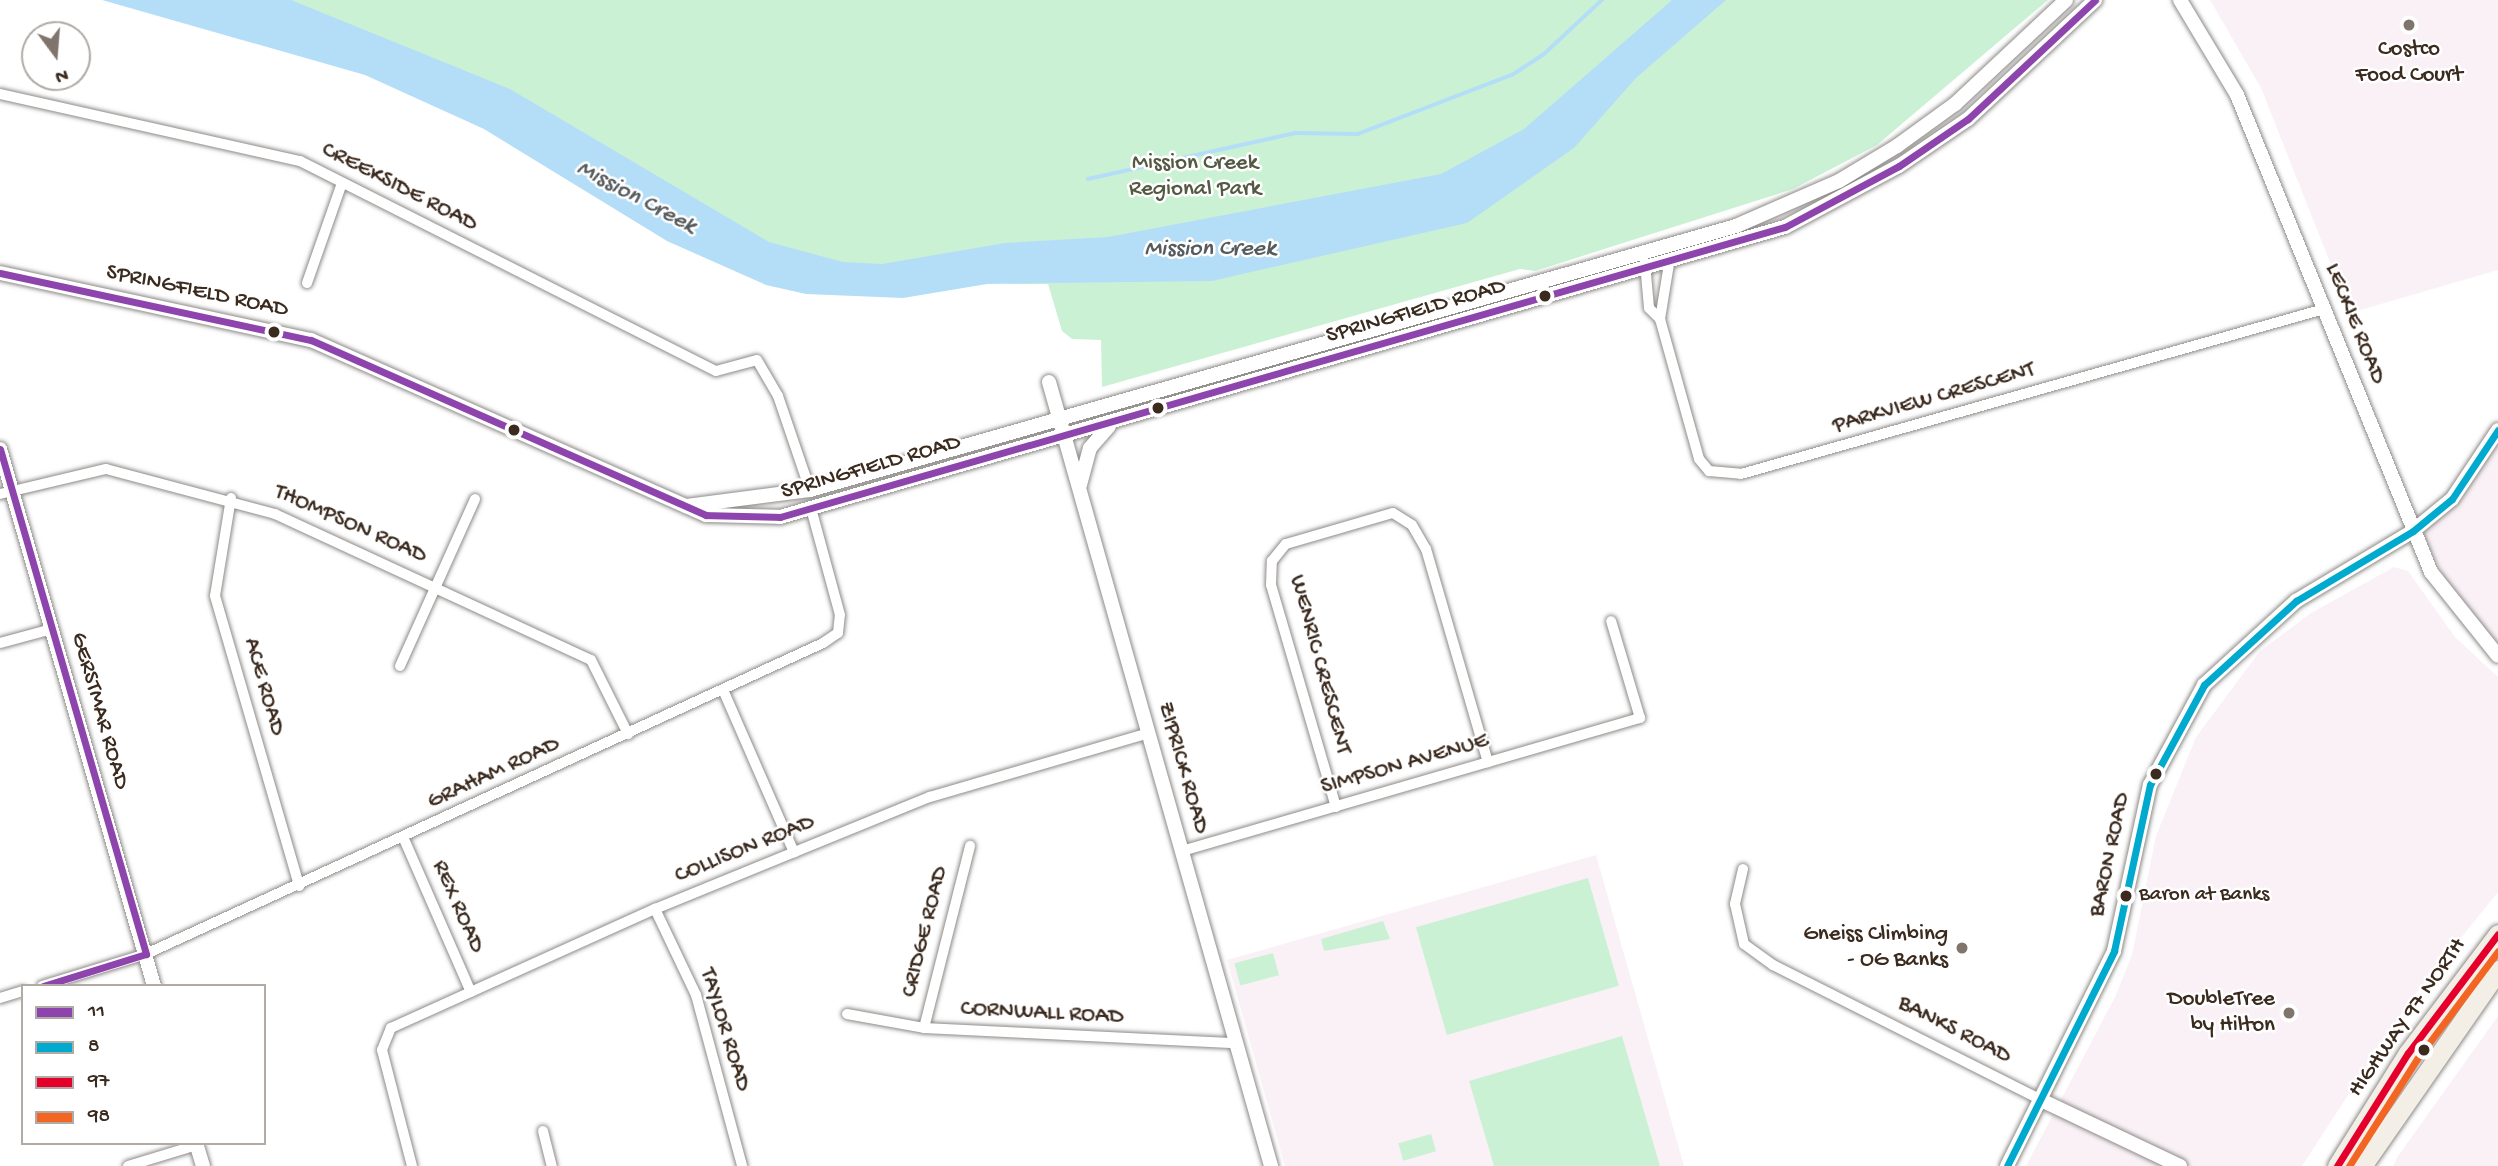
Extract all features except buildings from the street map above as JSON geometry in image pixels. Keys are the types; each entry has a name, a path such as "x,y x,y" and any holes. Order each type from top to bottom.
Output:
{"highway":[{"name":"HIGHWAY 97 NORTH","path":"2337,1166 2408,1053 2498,934"},
{"name":"HIGHWAY 97 NORTH","path":"2362,1166 2498,971"}],"main road":[{"name":"SPRINGFIELD ROAD","path":"686,506 810,490 1736,226 1851,174 1955,104 2066,0"},
{"name":"SPRINGFIELD ROAD","path":"0,273 311,340 591,470 686,506 740,519 811,508 1067,437 1669,264 1785,227 1899,166 1968,119 2095,0"},
{"name":"LECKIE ROAD","path":"2180,0 2237,95 2413,531 2454,607 2498,656"},
{"name":"ZIPRICK ROAD","path":"1049,382 1067,437 1271,1166"},
{"path":"1080,488 1090,448 1112,423"},
{"name":"BARON ROAD","path":"2007,1166 2114,951 2150,785 2204,685 2296,601 2413,531 2452,499 2498,430"},
{"name":"GERSTMAR ROAD","path":"0,449 6,492 51,629 154,984"},
{"name":"BANKS ROAD","path":"2041,1100 2180,1166"},
{"path":"197,1145 203,1166"}],"street":[{"name":"CREEKSIDE ROAD","path":"0,94 300,161 716,371 757,360 778,396 810,490"},
{"path":"307,283 342,183"},
{"name":"PARKVIEW CRESCENT","path":"1646,251 1649,308 1660,318"},
{"name":"PARKVIEW CRESCENT","path":"1669,264 1660,318 1699,459 1709,471 1741,474 2323,309"},
{"name":"THOMPSON ROAD","path":"6,492 106,469 231,498 436,586 591,660 628,734"},
{"name":"ACE ROAD","path":"231,498 215,596 299,886"},
{"path":"400,666 475,499"},
{"name":"GRAHAM ROAD","path":"48,984 146,954 299,886 724,692 838,633 840,615 811,508"},
{"name":"WENRIC CRESCENT","path":"1336,807 1272,584 1272,561 1286,544 1393,513 1412,525 1426,549 1488,762"},
{"name":"SIMPSON AVENUE","path":"1182,851 1640,719 1611,621"},
{"path":"0,643 51,629"},
{"path":"724,692 794,852"},
{"name":"COLLISON ROAD","path":"412,1166 382,1049 391,1028 655,909 930,797 1149,733"},
{"name":"REX ROAD","path":"404,839 471,992"},
{"name":"CRIDGE ROAD","path":"924,1028 970,846"},
{"name":"BANKS ROAD","path":"1743,869 1735,904 1744,944 1773,965 2041,1100"},
{"name":"TAYLOR ROAD","path":"655,909 696,995 742,1166"},
{"path":"0,998 21,992"},
{"name":"CORNWALL ROAD","path":"847,1014 924,1028 1236,1043"},
{"path":"543,1131 552,1166"},
{"path":"128,1166 194,1145"}],"shaded area":[{"path":"2210,0 2498,0 2498,270 2350,313 2261,88"},
{"path":"2498,443 2498,645 2456,599 2422,534 2461,500"},
{"path":"2394,567 2408,571 2455,637 2498,677 2498,892 2406,1006 2302,1166 2026,1166 2115,997 2132,955 2156,836 2196,737 2260,651 2311,613"},
{"path":"1596,855 1684,1166 1285,1166 1227,960"},
{"path":"2498,1016 2498,1166 2393,1166 2398,1156"}],"green space":[{"name":"Mission Creek Regional Park","path":"271,0 2048,0 1877,145 1793,189 1535,271 1520,269 1102,387 1101,340 1072,339 1062,331 1048,284 1009,284 1003,263 858,267 772,251"},
{"path":"1588,878 1619,986 1447,1035 1416,927"},
{"path":"1383,921 1390,939 1324,951 1321,939"},
{"path":"1273,953 1279,975 1240,986 1234,963"},
{"path":"1622,1036 1660,1166 1494,1166 1469,1081"},
{"path":"1431,1134 1436,1151 1403,1161 1398,1143"}],"water":[{"name":"Mission Creek","path":"102,0 291,0 510,89 769,242 843,262 882,264 1005,243 1108,237 1441,174 1524,129 1672,0 1726,0 1636,78 1574,148 1467,223 1212,281 987,284 903,298 806,294 766,285 667,241 484,129 365,75"}],"waterway":[{"path":"1088,179 1295,133 1358,134 1512,75 1543,55 1602,0"}],"transit line":[{"name":"11","path":"0,273 311,340 706,515 780,517 1785,227 1899,166 1968,119 2095,0"},
{"name":"8","path":"2007,1166 2114,951 2150,785 2204,685 2296,601 2413,531 2452,499 2498,430"},
{"name":"11","path":"0,449 146,954 49,984"},
{"name":"97","path":"2337,1166 2408,1053 2498,934"},
{"name":"98","path":"2349,1166 2417,1059 2498,951"}],"place":[{"name":"Costco Food Court","path":"2409,25"},
{"name":"Baron at Banks","path":"2126,896"},
{"name":"Gneiss Climbing - OG Banks","path":"1962,948"},
{"name":"DoubleTree by Hilton","path":"2289,1013"}]}
